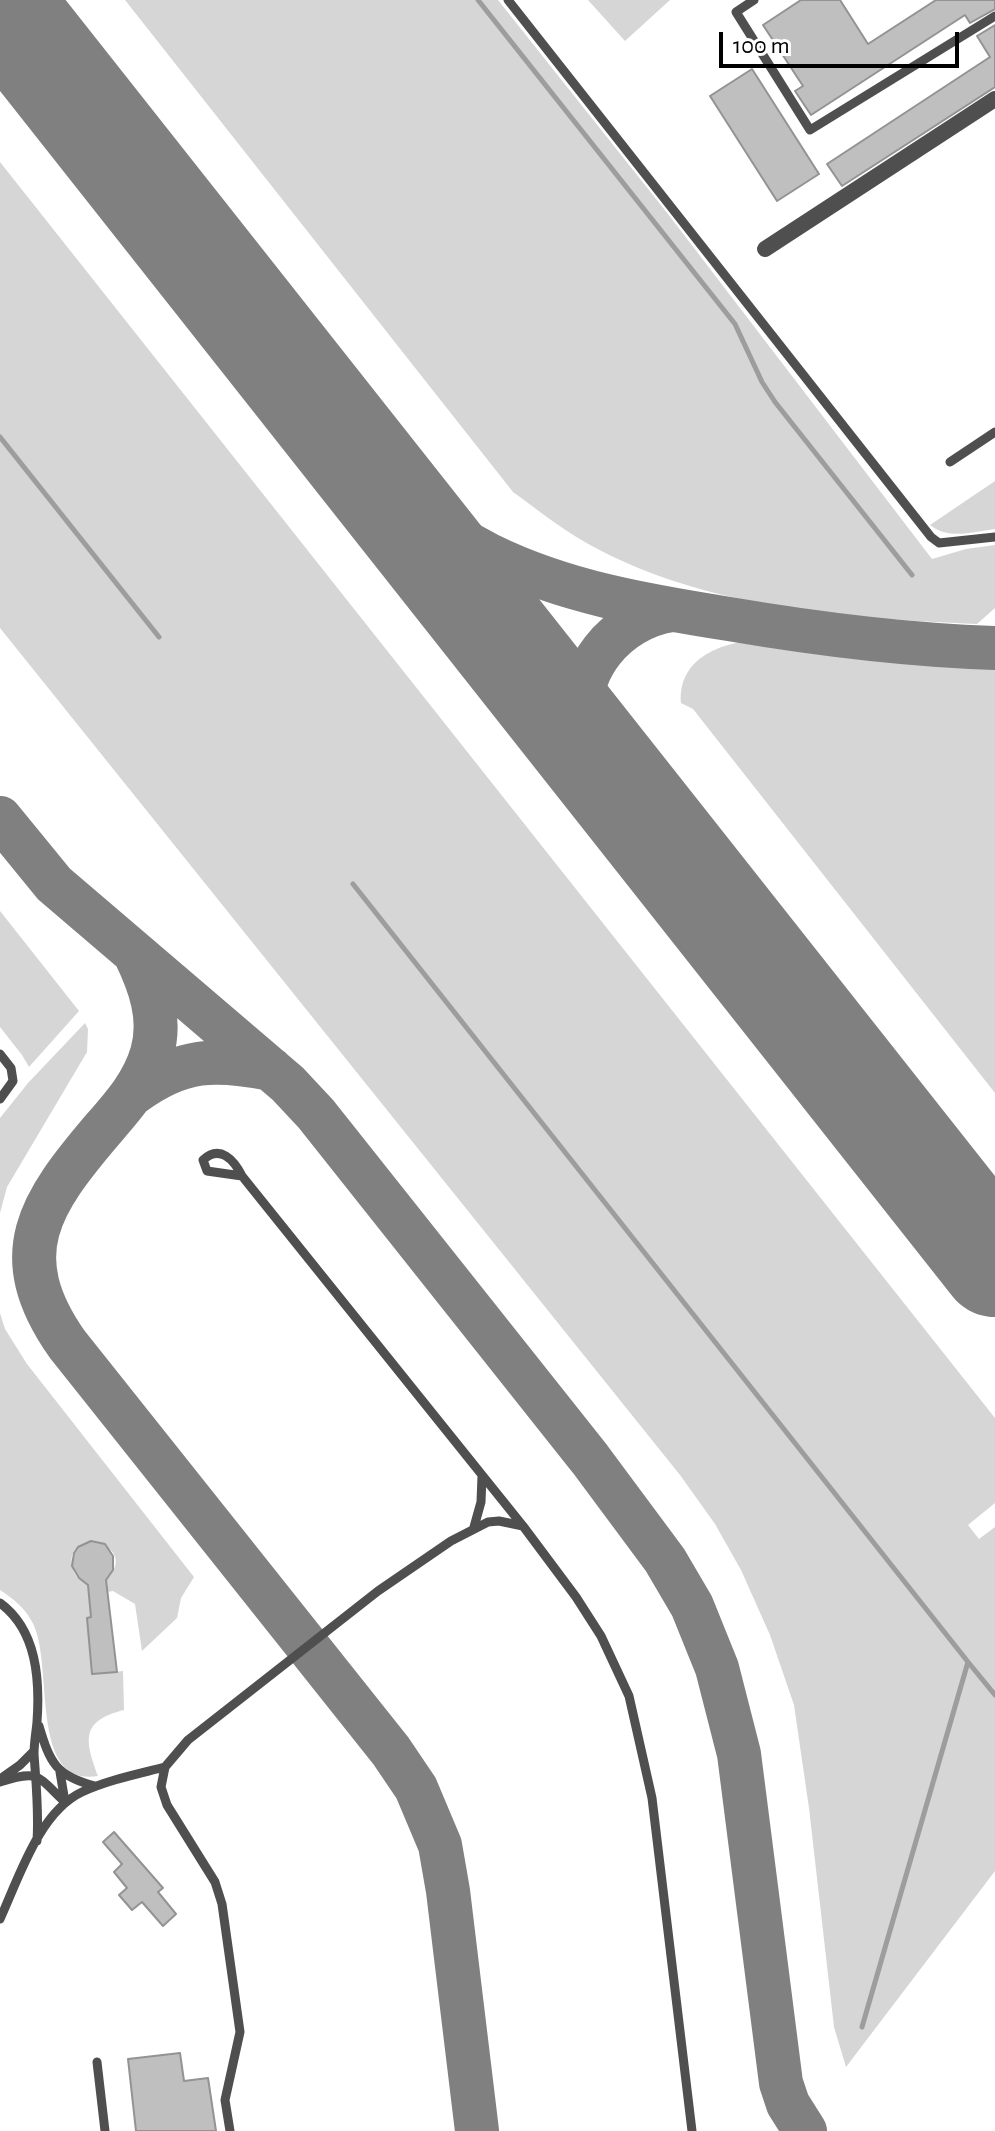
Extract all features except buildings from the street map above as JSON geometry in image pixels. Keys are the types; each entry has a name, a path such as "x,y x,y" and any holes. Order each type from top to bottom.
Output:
{"street":[{"path":"765,249 995,99"}],"lane":[{"path":"508,0 931,537 939,543 995,537"},
{"path":"754,0 736,12 810,130 995,16"},
{"path":"950,462 995,432"},
{"path":"0,1054 11,1068 13,1081 0,1099"},
{"path":"242,1176 523,1526 601,1636 629,1696 652,1798 692,2131"},
{"path":"474,1527 481,1502 482,1475"},
{"path":"230,2131 225,2100 240,2032 222,1904 215,1882 163,1797 162,1775 165,1767 188,1740 378,1591 474,1527 499,1521 523,1526"},
{"path":"0,1603 18,1619 29,1637 34,1657 37,1841"},
{"path":"37,1719 47,1753 60,1772 65,1802"},
{"path":"0,1780 34,1751"},
{"path":"0,1919 45,1824 65,1802 96,1786 165,1767"},
{"path":"60,1772 76,1781 96,1786"},
{"path":"0,1780 24,1774 37,1775 65,1802"},
{"path":"97,2062 105,2131"}],"shaded area":[{"path":"125,0 498,0 668,214 932,559 995,545 995,608 977,624 875,618 772,605 671,580 624,562 561,527 513,492"},
{"path":"588,0 670,0 625,41"},
{"path":"0,162 995,1418 995,1503 968,1525 979,1539 995,1527 995,1871 846,2067 834,2027 794,1705 770,1635 741,1570 715,1524 680,1475 0,628"},
{"path":"995,481 995,529 953,534 930,525"},
{"path":"756,640 995,664 995,1093 693,709 681,703 686,675 704,656 728,645"},
{"path":"0,911 79,1011 29,1067 0,1027"},
{"path":"85,1023 88,1029 87,1052 7,1187 0,1213 0,1118 28,1083"},
{"path":"0,1313 5,1329 27,1364 194,1577 181,1598 177,1618 142,1651 135,1604 113,1591 107,1592 105,1581 115,1568 115,1557 109,1549 88,1543 78,1547 72,1555 75,1575 91,1584 88,1585 91,1617 87,1618 93,1674 123,1671 124,1710 100,1720 90,1734 90,1752 98,1776 75,1774 61,1762 52,1742 47,1717 38,1638 25,1611 0,1590"}],"waterway":[{"path":"478,0 735,324 762,382 775,402 912,575"},
{"path":"0,437 159,637"},
{"path":"353,884 968,1662 862,2027"},
{"path":"968,1662 995,1695"}],"taxiway":[{"path":"339,432 390,484 427,516 489,555 547,579 637,603 762,624 895,641 995,648"},
{"path":"619,788 600,760 585,729 582,708 585,687 591,668 616,636 652,615 672,610"},
{"path":"0,818 54,884 288,1084 316,1114 590,1459 665,1560 692,1606 717,1668 739,1754 781,2083 788,2104 805,2131"},
{"path":"135,954 153,1002 156,1027 152,1053 132,1094 62,1181 47,1206 38,1230 34,1256 37,1283 48,1312 67,1344 391,1751 416,1788 440,1845 477,2131"},
{"path":"134,1093 168,1073 200,1064 233,1063 271,1069"}],"runway":[{"path":"0,4 995,1263"}]}
